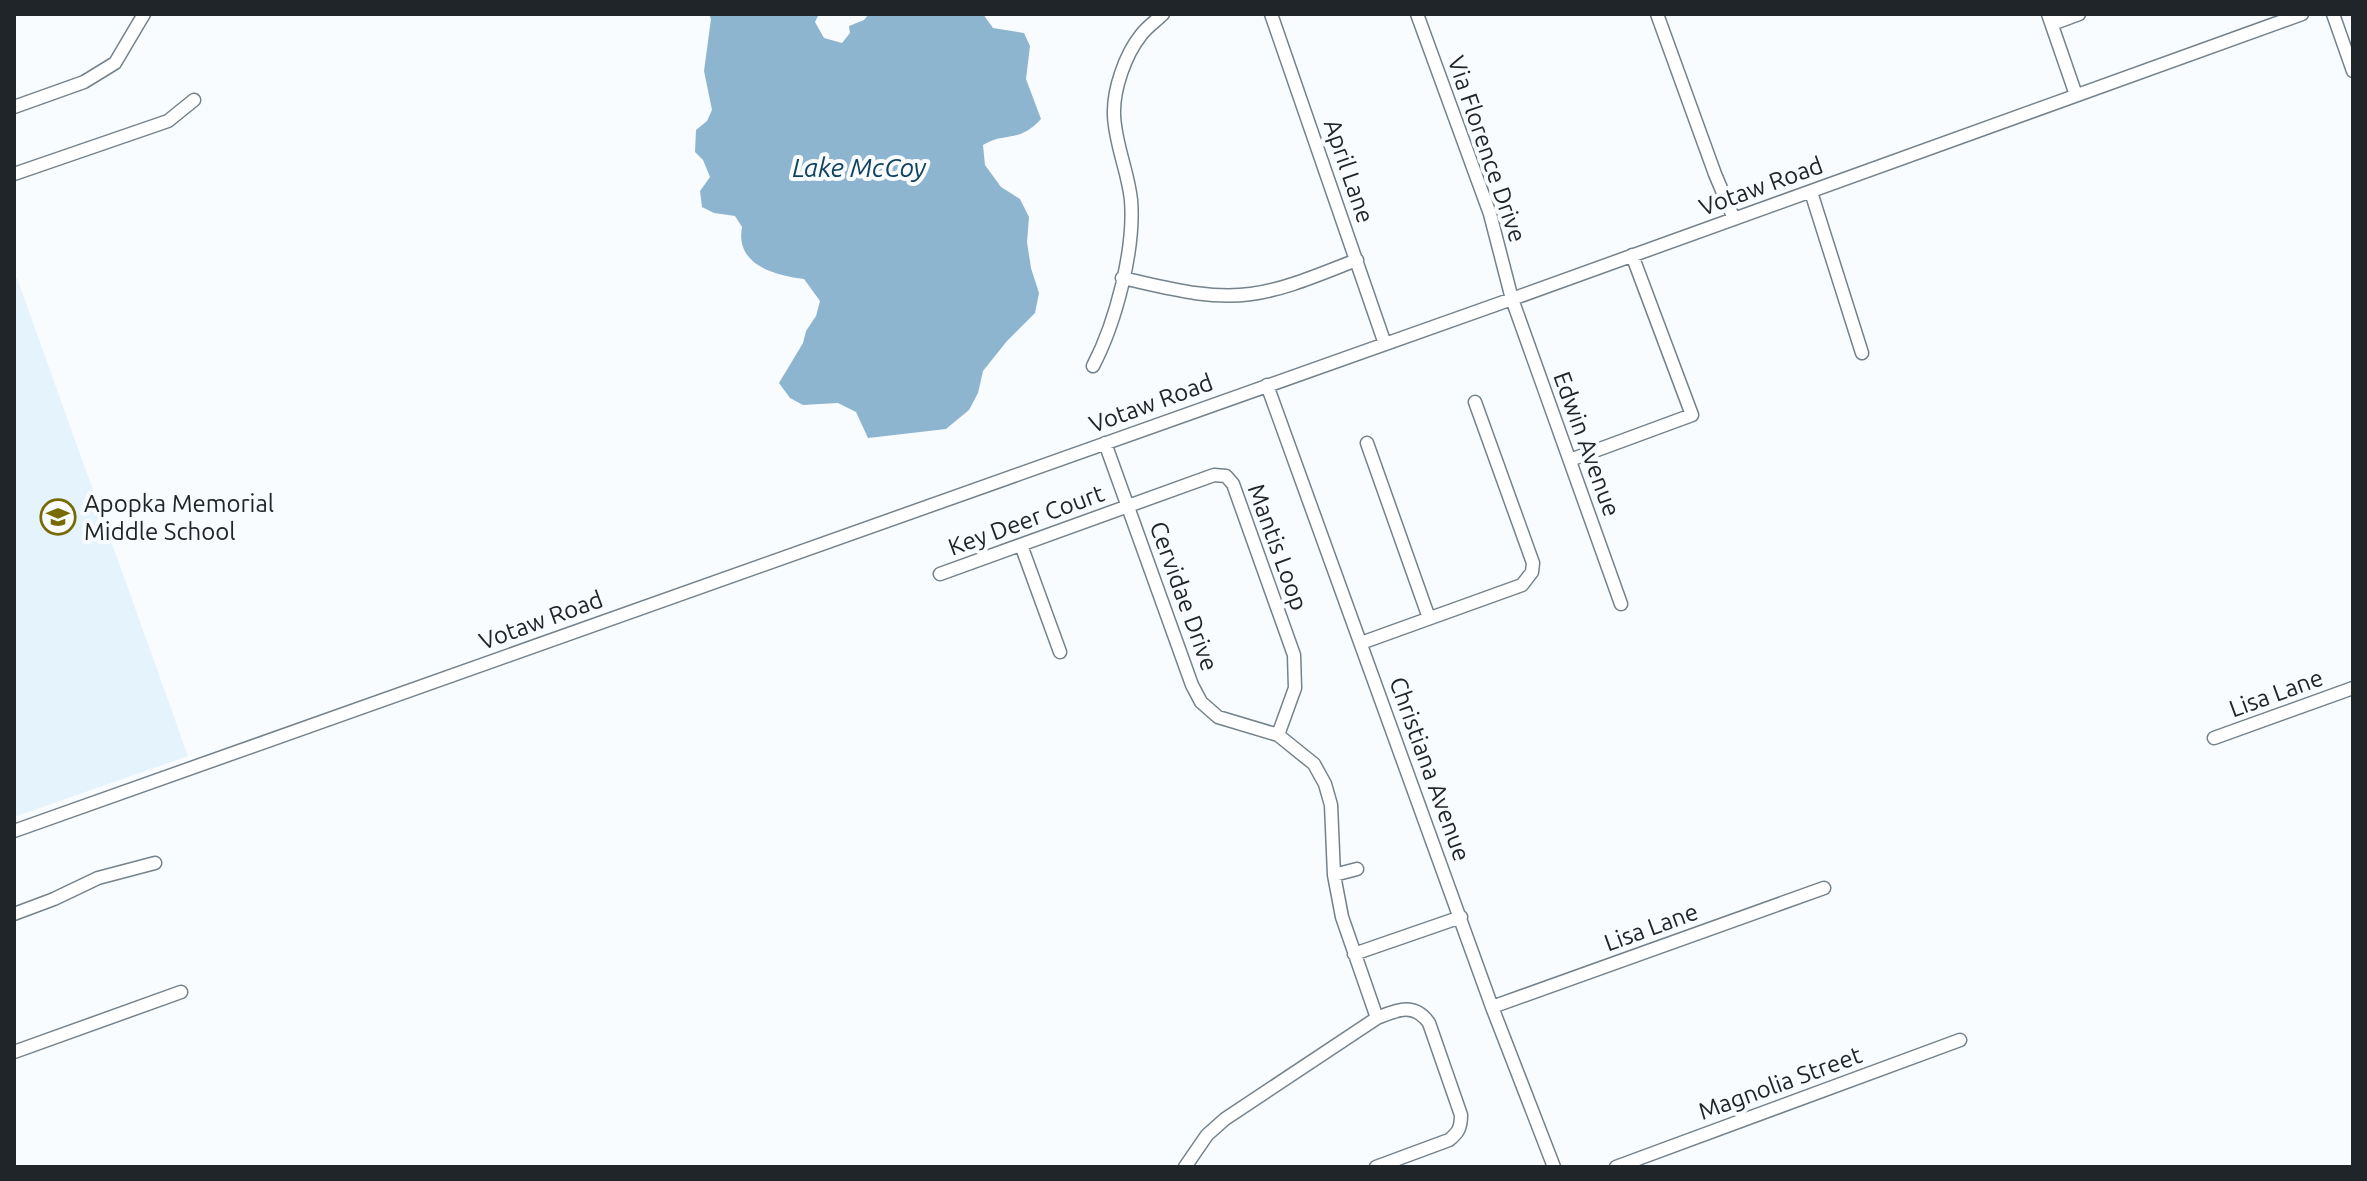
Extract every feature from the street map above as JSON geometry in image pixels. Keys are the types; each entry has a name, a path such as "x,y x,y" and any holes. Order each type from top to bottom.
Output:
{"street":[{"path":"14,107 84,82 115,63 144,14"},
{"path":"1093,366 1104,344 1122,278 1131,223 1131,200 1114,114 1116,102 1125,63 1141,35 1163,14"},
{"name":"April Lane","path":"1271,14 1385,344"},
{"name":"Via Florence Drive","path":"1417,14 1490,214 1512,299"},
{"path":"1657,14 1734,219"},
{"path":"2076,95 2050,19 2079,14"},
{"name":"Votaw Road","path":"14,831 1512,299 2302,14"},
{"path":"2333,14 2353,71"},
{"path":"14,174 168,121 194,100"},
{"path":"1811,192 1862,353"},
{"path":"1570,460 1692,415 1632,255"},
{"path":"1122,278 1218,295 1248,294 1279,289 1357,260"},
{"name":"Edwin Avenue","path":"1512,299 1621,604"},
{"name":"Christiana Avenue","path":"1267,385 1550,1166"},
{"path":"1361,643 1522,585 1532,572 1533,563 1475,402"},
{"name":"Cervidae Drive","path":"1105,443 1192,685 1201,702 1218,717 1278,735 1314,764 1325,784 1331,805 1334,875 1346,933 1377,1018"},
{"path":"1367,443 1429,618"},
{"name":"Mantis Loop","path":"1127,506 1214,475 1226,476 1233,484 1294,655 1295,688 1278,735"},
{"name":"Key Deer Court","path":"940,574 1127,506"},
{"path":"1021,545 1060,652"},
{"name":"Lisa Lane","path":"2214,738 2353,688"},
{"path":"14,914 98,878 155,863"},
{"path":"1334,875 1357,869"},
{"name":"Lisa Lane","path":"1492,1007 1824,888"},
{"path":"1354,954 1461,917"},
{"path":"14,1052 181,992"},
{"path":"1186,1167 1207,1135 1225,1119 1377,1018 1400,1009 1414,1009 1423,1014 1429,1023 1461,1115 1458,1133 1449,1140 1376,1167"},
{"name":"Magnolia Street","path":"1616,1167 1960,1040"}],"shaded area":[{"name":"Apopka Memorial Middle School","path":"17,278 188,756 14,817 14,279"}],"water":[{"name":"Lake McCoy","path":"709,14 819,14 815,22 824,38 842,43 850,33 849,26 864,20 869,14 983,14 993,28 1024,33 1030,46 1026,79 1041,119 1019,135 983,145 985,165 1001,187 1020,199 1029,217 1027,242 1039,293 1035,313 983,371 978,393 969,410 946,429 868,438 856,412 838,403 803,405 790,398 779,383 803,343 820,301 804,279 769,271 751,259 745,251 741,240 742,227 735,216 714,213 702,207 700,191 710,177 703,160 695,152 696,130 707,121 712,110 704,71 711,19"}],"place":[{"name":"Apopka Memorial Middle School","path":"58,517"}]}
